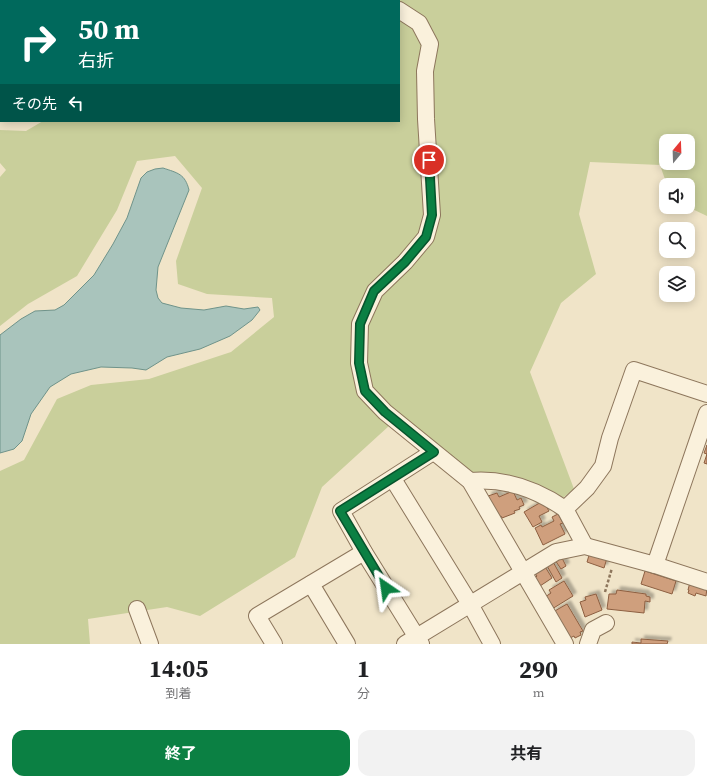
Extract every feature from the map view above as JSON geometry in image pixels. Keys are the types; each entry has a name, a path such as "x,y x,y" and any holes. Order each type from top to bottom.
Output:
{"street":[{"path":"400,11 419,23 430,44 425,71 426,119 432,215 426,237 405,262 374,291 360,324 359,363 365,391 385,412 470,481 565,644"},
{"path":"565,509 587,488 603,466 610,438 634,370 707,394"},
{"path":"655,565 707,413"},
{"path":"434,452 340,511 414,642 470,604 556,552 585,546 655,565 707,582"},
{"path":"393,479 470,604 492,644"},
{"path":"470,481 484,480 506,482 548,497 565,509 585,546"},
{"path":"274,644 257,616 364,552"},
{"path":"311,584 347,644"},
{"path":"137,609 150,644"},
{"path":"588,644 593,630 606,622"}],"path":[{"path":"605,592 616,554"}],"green space":[{"path":"400,0 707,0 707,216 695,210 695,178 665,178 662,170 695,170 695,134 659,134 659,165 590,162 579,214 596,274 561,303 530,372 574,489 560,500 507,477 472,472 435,446 401,415 322,487 295,557 200,616 167,607 88,619 90,644 0,644 0,471 24,460 57,399 91,385 149,379 231,352 274,317 272,298 207,294 178,284 176,261 202,188 175,156 137,161 117,210 77,276 28,304 0,326 0,177 6,170 0,163 0,130 26,131 41,122 400,122"}],"water":[{"path":"163,168 173,171 183,177 189,190 158,267 156,290 158,298 162,303 181,308 204,310 226,306 244,309 258,307 260,310 252,320 230,336 200,349 167,357 146,370 101,367 71,374 50,387 31,414 22,441 14,449 0,453 0,335 21,319 35,311 55,310 64,305 94,275 127,218 141,178 147,172"}],"building":[{"path":"707,445 707,454 704,453"},
{"path":"707,454 707,464 704,463"},
{"path":"513,491 517,500 521,498 524,505 519,507 520,509 514,511 515,513 502,518 501,516 497,518 488,496 497,493 499,497"},
{"path":"543,501 549,511 539,516 542,522 533,527 524,512"},
{"path":"558,514 563,523 560,524 565,534 543,545 535,528 541,525 542,527 554,521 552,517"},
{"path":"590,552 607,558 604,568 587,562"},
{"path":"561,556 566,566 561,569 555,560"},
{"path":"552,560 562,578 556,582 546,564"},
{"path":"544,565 552,578 540,586 535,578 537,576 534,572"},
{"path":"645,571 676,581 672,594 641,584"},
{"path":"564,581 573,596 552,609 545,597 551,593 549,590"},
{"path":"690,582 707,588 706,596 696,593 695,596 688,593"},
{"path":"617,590 646,594 646,596 650,597 650,602 645,601 644,613 607,609 609,594 616,594"},
{"path":"596,594 602,610 585,617 580,602 586,600 585,597"},
{"path":"567,604 583,631 580,632 581,635 575,638 574,636 570,638 553,612"},
{"path":"641,639 668,641 667,644 632,644 632,642 641,643"}],"route":[{"path":"386,588 340,511 434,452 385,412 365,391 359,363 360,324 374,291 405,262 426,237 432,215 429,160"}]}
